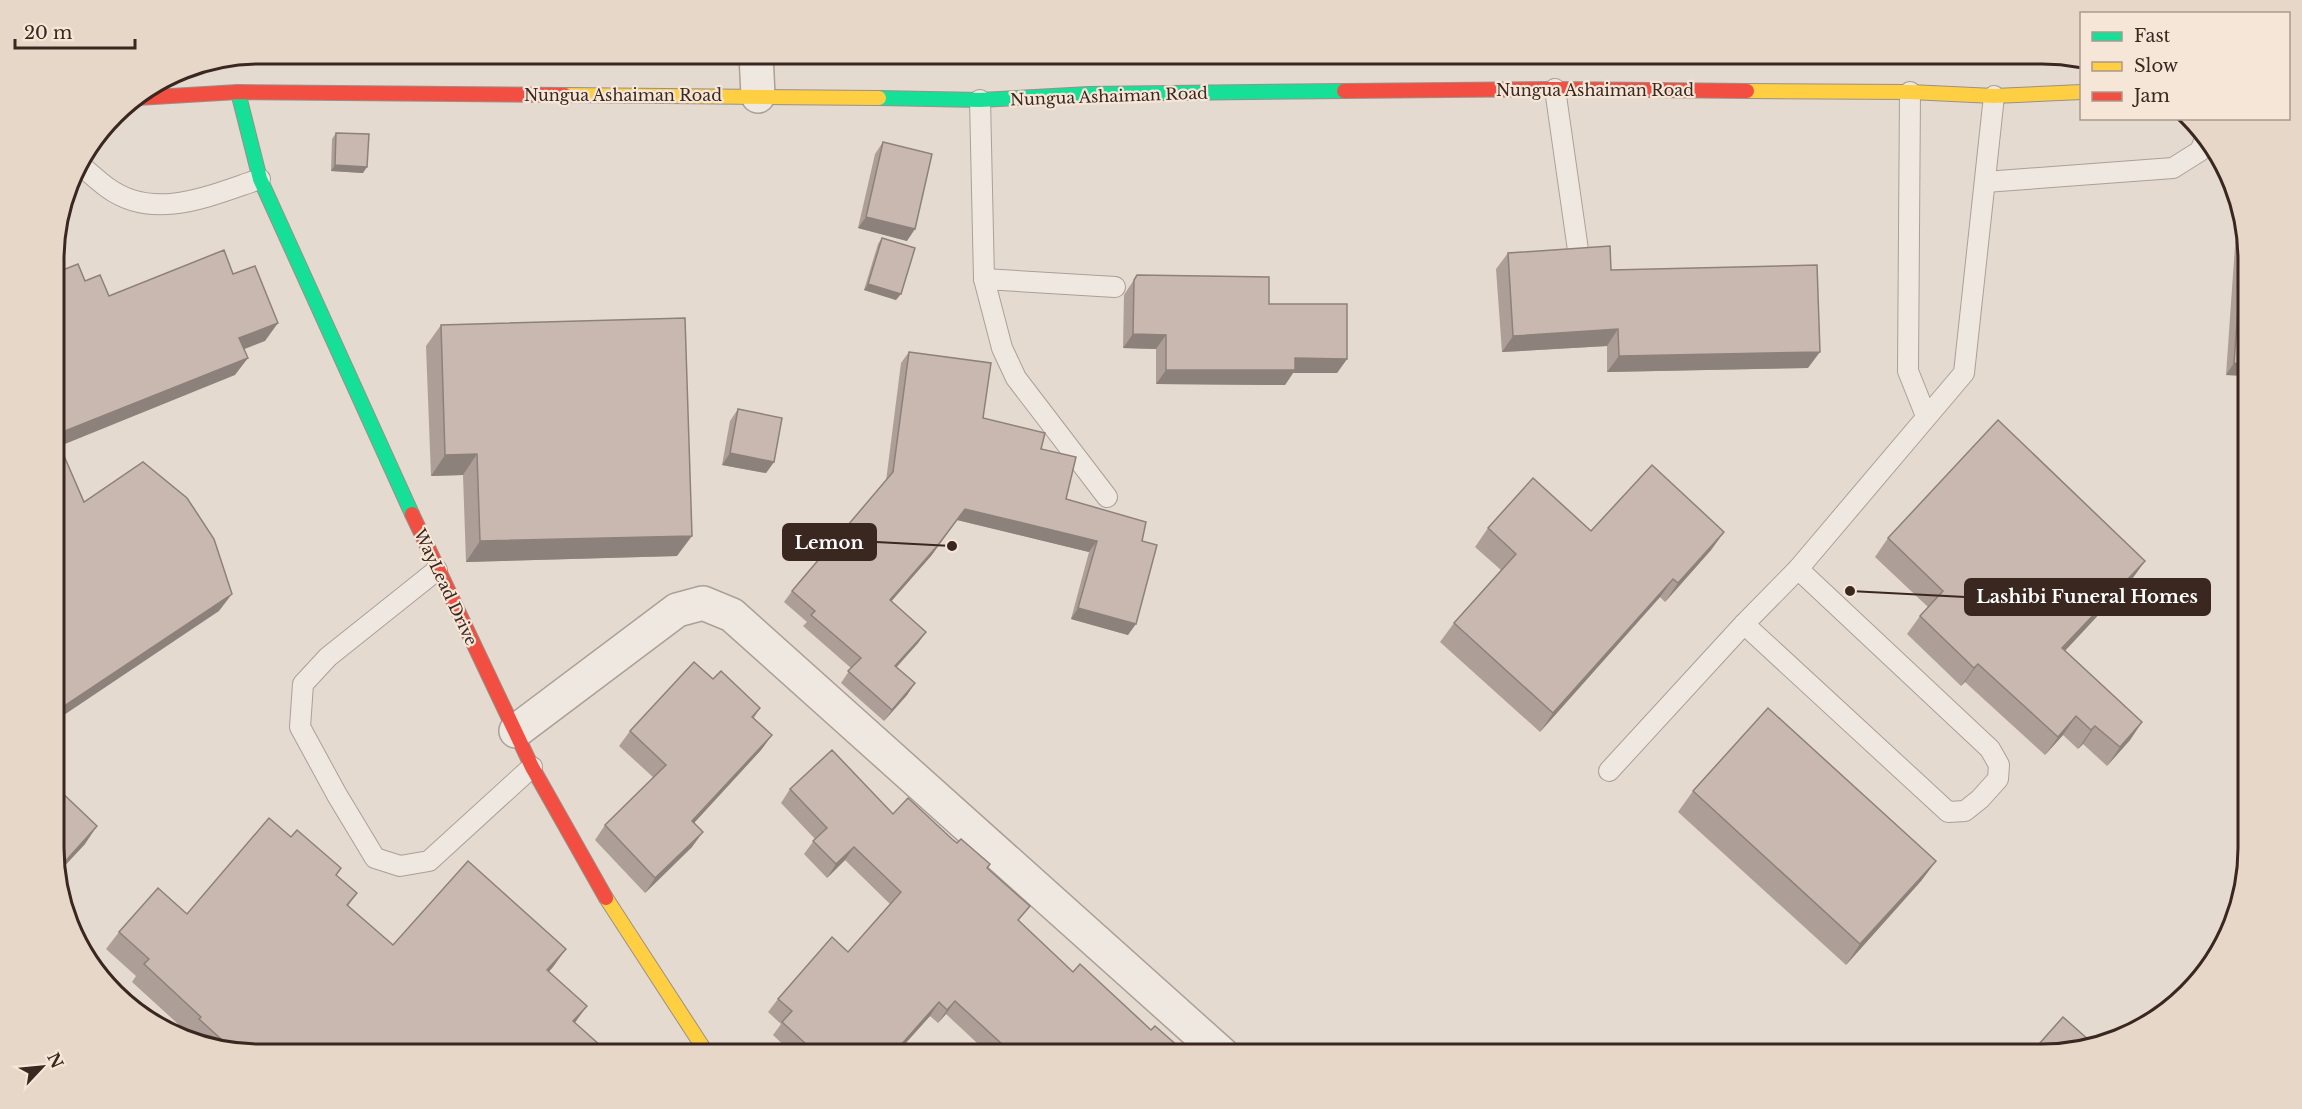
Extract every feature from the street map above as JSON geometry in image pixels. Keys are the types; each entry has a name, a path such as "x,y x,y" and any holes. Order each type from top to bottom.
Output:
{"main road":[{"name":"Nungua Ashaiman Road","path":"153,97 238,92 980,100 1089,94 1555,89 1910,92 1994,96 2080,92"},
{"name":"WayLead Drive","path":"238,92 260,179 437,570 532,767 608,902 701,1045"}],"street":[{"path":"756,64 758,96"},
{"path":"516,731 677,610 703,603 732,615 1211,1044"}],"lane":[{"path":"1555,89 1578,250"},
{"path":"1910,92 1908,371 1926,416"},
{"path":"1609,771 1798,568 1964,373 1994,96"},
{"path":"980,100 984,279 1002,348 1016,378 1107,497"},
{"path":"1985,182 2173,168 2201,148"},
{"path":"87,170 110,189 143,204 183,204 260,179"},
{"path":"984,279 1115,287"},
{"path":"1744,624 1948,812 1965,811 1980,800 1998,779 1999,765 1989,749 1798,568"},
{"path":"437,570 328,657 303,684 300,727 375,858 400,866 429,861 532,767"}],"building":[{"path":"336,133 369,134 367,167 335,165"},
{"path":"883,142 932,154 915,229 866,217"},
{"path":"882,238 915,248 901,294 868,284"},
{"path":"1610,246 1611,270 1817,265 1820,352 1619,356 1618,329 1513,336 1508,253"},
{"path":"224,250 233,274 255,266 278,323 239,338 248,358 65,431 65,269 78,264 85,281 100,275 109,296"},
{"path":"1137,275 1269,277 1269,304 1347,304 1347,359 1295,358 1295,370 1166,370 1166,335 1133,334 1134,280"},
{"path":"2238,309 2238,363 2234,363"},
{"path":"685,318 692,536 480,541 477,454 445,455 441,325"},
{"path":"909,352 991,363 983,418 1045,433 1041,449 1076,457 1066,499 1146,522 1142,541 1157,545 1136,624 1078,608 1097,541 965,509 938,545 890,600 926,632 895,666 915,683 892,710 848,671 861,658 811,615 815,611 792,591 893,472"},
{"path":"738,409 782,418 774,462 730,453"},
{"path":"1998,420 2145,561 2062,648 2142,722 2120,747 2095,726 2091,730 2076,716 2058,737 1978,664 1974,668 1920,616 1943,591 1888,538"},
{"path":"65,457 84,502 143,462 187,498 214,539 232,594 64,706"},
{"path":"1652,465 1724,532 1678,583 1673,579 1553,713 1454,623 1516,554 1488,528 1533,478 1591,531"},
{"path":"694,662 713,679 721,671 760,708 752,717 772,735 692,821 703,832 655,878 605,825 666,765 630,731"},
{"path":"1768,708 1936,861 1860,944 1693,791"},
{"path":"832,750 893,814 908,798 957,843 961,839 990,864 987,868 1030,906 1018,920 1073,972 1080,964 1151,1030 1155,1026 1176,1044 1003,1045 955,1001 947,1010 939,1002 901,1045 807,1045 782,1022 792,1011 778,999 832,937 848,952 901,892 854,847 836,864 813,841 827,828 790,789"},
{"path":"64,795 97,826 65,862"},
{"path":"269,818 291,837 297,830 341,868 336,875 357,893 347,905 393,945 468,861 566,949 547,970 587,1006 573,1021 600,1045 260,1045 223,1041 144,964 149,959 119,932 158,888 187,914"},
{"path":"2063,1017 2088,1039 2054,1044 2039,1044"}],"traffic: fast":[{"path":"879,98 980,100 1089,94 1344,91"},
{"path":"238,92 260,179 412,514"}],"traffic: slow":[{"path":"1747,91 1910,92 1994,96 2080,92"},
{"path":"565,95 879,98"},
{"path":"606,898 701,1045"}],"traffic: jam":[{"path":"1344,91 1555,89 1747,91"},
{"path":"153,97 238,92 565,95"},
{"path":"412,514 532,767 606,898"}],"place":[{"name":"Lemon","path":"952,546"},
{"name":"Lashibi Funeral Homes","path":"1850,591"}]}
